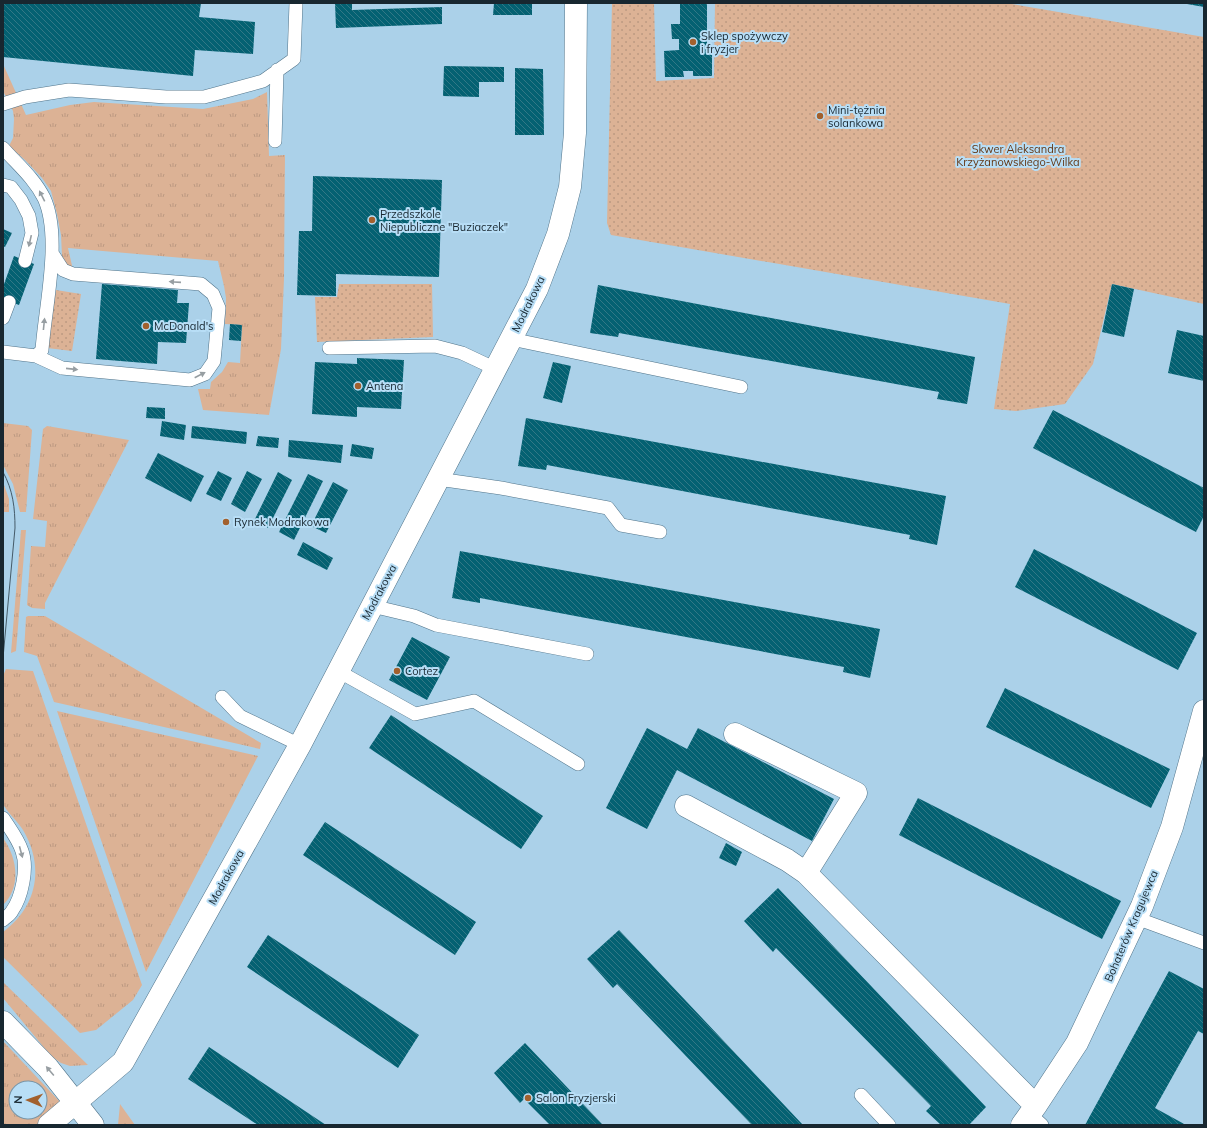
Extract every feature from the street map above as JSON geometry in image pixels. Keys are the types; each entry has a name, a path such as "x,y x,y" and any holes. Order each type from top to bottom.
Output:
{"street":[{"name":"Modrakowa","path":"49,1125 123,1062 300,745 540,282 558,234 570,187 575,133 576,3"},
{"name":"Bohaterów Kragujewca","path":"1033,1117 1077,1042 1136,918 1172,827 1204,712"},
{"path":"735,734 856,793 806,873"},
{"path":"686,806 786,860 806,873 1028,1098 1033,1117"},
{"path":"3,1022 48,1068 93,1125"}],"lane":[{"path":"3,104 25,97 69,90 166,97 204,97 263,80 294,58 296,3"},
{"path":"276,141 277,70"},
{"path":"3,148 31,177 44,198 51,221 52,253 42,350 36,356"},
{"path":"3,185 11,188 21,200 29,216 32,233 25,261"},
{"path":"5,352 36,356 62,368 190,380 205,374 214,361 219,308 213,294 201,284 72,274 63,270 52,253"},
{"path":"3,318 9,302"},
{"path":"511,339 742,387"},
{"path":"329,348 435,346 462,353 496,369"},
{"path":"438,479 501,488 608,508 621,525 660,532"},
{"path":"372,606 414,616 436,625 587,654"},
{"path":"338,671 415,714 474,701 578,764"},
{"path":"222,697 240,716 300,745"},
{"path":"3,818 14,833 22,852 24,874 19,899 11,912 3,920"},
{"path":"1136,918 1204,943"},
{"path":"862,1095 888,1125"}],"green space":[{"name":"Skwer Aleksandra Krzyżanowskiego-Wilka","path":"612,3 654,3 656,81 714,78 715,3 1006,3 1204,37 1204,304 1112,284 1093,364 1065,404 1016,411 994,409 1010,304 611,235 607,223"},
{"path":"3,64 26,115 70,105 94,102 203,109 253,99 267,92 269,156 285,155 284,279 281,349 269,415 203,410 198,389 210,389 211,382 222,372 228,362 240,363 242,325 225,324 226,298 218,261 68,248 73,270 69,269 62,256 61,235 51,191 42,178 9,146 13,138 14,119 13,111 3,91"},
{"path":"339,284 432,284 433,337 317,342 315,297 337,297"},
{"path":"56,290 81,294 72,351 47,348"},
{"path":"3,423 28,426 32,430 26,512 20,512 13,484 3,465"},
{"path":"47,426 129,440 45,603 45,609 32,608 27,605 31,546 45,547 47,521 33,519 43,429"},
{"path":"3,482 9,499 9,512 3,512"},
{"path":"21,530 26,530 16,651 11,653"},
{"path":"45,616 261,743 260,749 54,702 37,656 24,652 26,617"},
{"path":"6,669 33,671 142,985 133,1000 96,1030 80,1033 3,957 3,932 15,922 24,911 34,886 35,872 34,858 30,844 19,824 2,802 3,676"},
{"path":"57,711 258,756 146,972"},
{"path":"3,838 12,854 15,881 9,898 3,905"},
{"path":"3,982 88,1065 70,1066 61,1063 51,1056 3,998"},
{"path":"3,1041 39,1080 8,1080 8,1120 40,1120 37,1125 3,1125"},
{"path":"48,1089 61,1103 48,1114"},
{"path":"120,1104 135,1125 118,1125"}],"building":[{"path":"3,3 201,3 199,17 255,22 253,54 195,50 193,76 3,57"},
{"path":"335,3 352,3 352,10 442,7 442,24 336,28"},
{"path":"494,3 532,3 532,15 493,15"},
{"name":"Sklep spożywczy i fryzjer","path":"680,3 707,3 707,46 712,46 712,76 693,76 693,71 683,71 684,77 665,77 664,51 679,50 679,39 672,39 671,24 680,24"},
{"path":"1204,3 1204,7 1187,4"},
{"path":"444,66 504,67 504,82 479,82 479,97 443,96"},
{"path":"515,68 543,69 544,135 515,135"},
{"path":"313,176 442,180 439,277 336,274 336,296 297,295 299,231 312,231"},
{"path":"3,229 12,233 5,247 3,246"},
{"path":"14,256 34,264 19,305 3,299 3,287"},
{"path":"102,284 178,290 177,303 189,303 186,343 158,342 157,364 96,359"},
{"path":"1112,284 1134,289 1124,337 1102,332"},
{"path":"598,285 975,357 967,404 937,399 939,392 619,333 618,337 590,333"},
{"path":"230,324 242,325 241,341 229,340"},
{"path":"1177,330 1204,336 1204,381 1168,373"},
{"name":"Antena","path":"357,358 404,360 401,409 357,407 357,417 312,414 315,362 357,364"},
{"path":"553,362 571,366 562,403 543,398"},
{"path":"147,407 165,408 165,419 146,418"},
{"path":"1053,410 1204,488 1204,516 1196,532 1033,448"},
{"path":"526,418 946,496 937,545 909,539 910,535 547,465 546,470 518,466"},
{"path":"162,421 186,425 184,440 160,436"},
{"path":"192,426 247,432 246,444 191,438"},
{"path":"258,436 279,438 278,448 256,446"},
{"path":"289,440 343,445 341,463 288,457"},
{"path":"352,444 374,448 372,459 350,456"},
{"path":"158,453 204,476 191,502 145,478"},
{"path":"218,471 232,478 221,501 206,494"},
{"path":"247,471 262,479 245,512 231,504"},
{"path":"278,472 292,480 268,528 254,521"},
{"path":"308,474 323,481 294,540 279,532"},
{"path":"333,482 348,490 326,533 311,526"},
{"path":"303,542 333,558 327,570 297,555"},
{"path":"1034,549 1197,633 1178,670 1015,587"},
{"path":"460,551 880,629 870,678 843,672 844,667 480,598 480,603 452,598"},
{"path":"412,637 450,657 427,700 389,680"},
{"path":"1005,688 1170,769 1151,808 986,727"},
{"path":"391,715 543,816 521,849 369,748"},
{"path":"647,728 687,749 698,728 834,799 812,841 677,770 647,829 606,808"},
{"path":"918,798 1121,901 1102,939 899,835"},
{"path":"325,822 476,922 455,955 303,855"},
{"path":"726,843 742,852 736,866 719,858"},
{"path":"778,888 986,1107 969,1125 941,1125 926,1111 931,1106 776,948 773,952 744,921"},
{"path":"619,930 803,1125 752,1125 617,984 613,988 587,959"},
{"path":"268,935 419,1035 398,1068 247,967"},
{"path":"1169,971 1204,989 1204,1034 1198,1031 1155,1108 1186,1125 1085,1125"},
{"path":"525,1043 603,1125 550,1125 524,1099 520,1103 494,1073"},
{"path":"209,1047 326,1125 258,1125 188,1079"}],"tram line":[{"path":"3,472 13,499 15,513 15,528 3,658"}],"place":[{"name":"Sklep spożywczy i fryzjer","path":"693,42"},
{"name":"Mini-tężnia solankowa","path":"820,116"},
{"name":"Przedszkole Niepubliczne \"Buziaczek\"","path":"372,220"},
{"name":"McDonald's","path":"146,326"},
{"name":"Antena","path":"358,386"},
{"name":"Rynek Modrakowa","path":"226,522"},
{"name":"Cortez","path":"397,671"},
{"name":"Salon Fryzjerski","path":"528,1098"}]}
